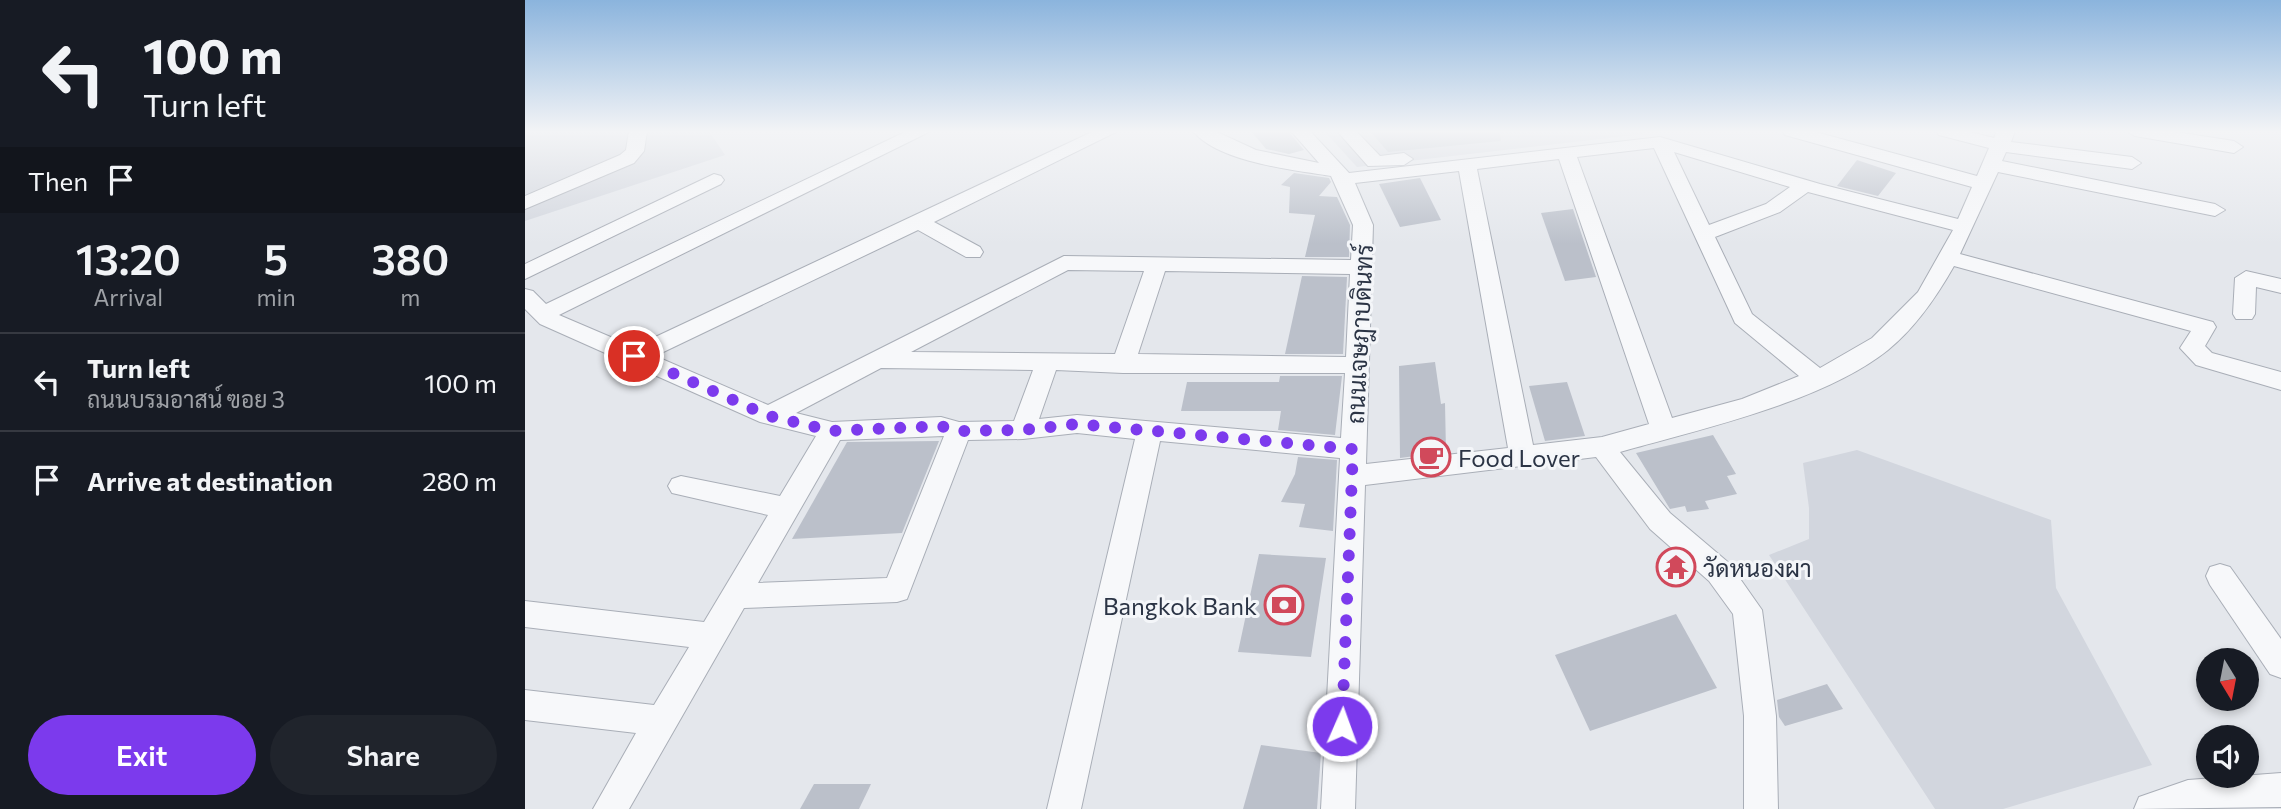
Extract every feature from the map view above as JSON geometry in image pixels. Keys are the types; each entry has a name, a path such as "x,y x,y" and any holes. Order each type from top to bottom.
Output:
{"street":[{"path":"525,203 604,169"},
{"path":"545,313 844,169"},
{"path":"634,356 1030,169"},
{"path":"1311,169 1341,175 1381,169"},
{"name":"ถนนเจษฎาบดินทร์","path":"1335,169 1341,175 1363,225 1338,809"},
{"path":"1468,169 1523,458"},
{"path":"1572,169 1664,430"},
{"path":"1679,169 1702,235 1743,318 1818,379"},
{"path":"1757,169 1804,186 1965,227"},
{"path":"1352,476 1602,447 1749,406 1818,379 1880,344 1926,296 1965,227 1991,169"},
{"path":"2045,169 2215,210"},
{"path":"525,272 714,180"},
{"path":"1702,235 1773,208 1804,186"},
{"path":"919,222 973,252"},
{"path":"1949,258 2205,327 2192,348 2204,359 2281,381"},
{"path":"769,416 1065,263 1363,267"},
{"path":"1123,365 1157,264"},
{"path":"2244,314 2246,278 2281,286"},
{"path":"525,296 548,318 769,416 832,431 941,426 959,431 1023,430 1077,424 1353,449"},
{"path":"877,360 1123,365 1358,365"},
{"path":"1023,430 1047,363"},
{"path":"1064,809 1150,430"},
{"path":"610,809 832,431"},
{"path":"735,596 897,590 959,431"},
{"path":"1602,447 1660,521 1719,572 1747,610 1760,716 1761,809"},
{"path":"681,486 787,508"},
{"path":"2220,576 2281,664"},
{"path":"525,614 712,636"},
{"path":"525,705 662,721"},
{"path":"2151,809 2188,797 2281,790"}],"shaded area":[{"path":"525,169 683,169 525,221"},
{"path":"1857,450 2051,520 2056,588 2152,765 2003,809 1935,809 1769,555 1809,539 1809,508 1803,463"}],"building":[{"path":"1850,169 1883,169 1896,173 1878,196 1837,186"},
{"path":"1294,173 1329,178 1331,182 1319,196 1337,197 1350,225 1349,257 1305,257 1315,215 1289,213 1290,187 1281,185"},
{"path":"1420,178 1441,220 1400,227 1379,184"},
{"path":"1573,209 1596,277 1565,281 1541,213"},
{"path":"1302,276 1347,277 1343,354 1285,354"},
{"path":"1435,362 1441,404 1445,403 1446,452 1400,458 1399,366"},
{"path":"1280,376 1342,376 1335,435 1278,430 1281,411 1181,411 1187,382 1279,382"},
{"path":"1567,382 1585,436 1545,441 1529,386"},
{"path":"1713,435 1736,474 1727,476 1737,494 1705,501 1709,509 1687,512 1685,506 1670,509 1636,453"},
{"path":"939,441 902,533 792,539 847,442"},
{"path":"1298,457 1337,460 1333,531 1299,527 1305,504 1281,502 1295,474"},
{"name":"Bangkok Bank","path":"1259,554 1326,558 1311,657 1238,652"},
{"name":"วัดหนองผา","path":"1676,614 1717,688 1590,731 1555,655"},
{"path":"1827,684 1843,709 1785,726 1779,717 1777,700"},
{"path":"1261,745 1321,753 1317,809 1243,809"},
{"path":"814,784 871,784 859,809 800,809"}],"place":[{"name":"Food Lover","path":"1431,457"},
{"name":"วัดหนองผา","path":"1676,567"},
{"name":"Bangkok Bank","path":"1284,605"}],"route":[{"path":"634,356 769,416 832,431 941,426 959,431 1023,430 1077,424 1353,449 1342,726"}]}
